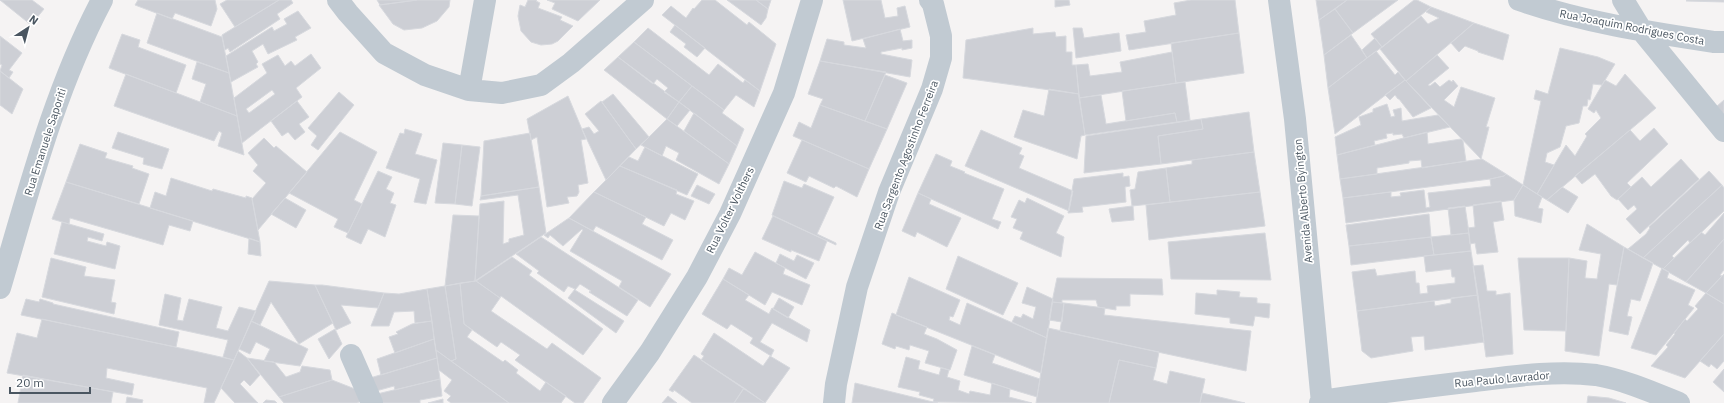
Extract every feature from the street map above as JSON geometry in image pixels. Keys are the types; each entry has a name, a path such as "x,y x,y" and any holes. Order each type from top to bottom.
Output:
{"street":[{"name":"Rua Emanuele Saporiti","path":"0,288 42,145 68,73 102,0"},
{"path":"338,0 384,53 425,75 469,90 502,93 541,85 571,63 643,0"},
{"path":"469,90 485,0"},
{"name":"Rua Volter Volthers","path":"613,403 658,339 697,277 730,214 784,93 812,0"},
{"name":"Rua Sargento Agostinho Ferreira","path":"834,403 836,384 857,287 889,192 932,89 941,58 941,36 930,0"},
{"name":"Avenida Alberto Byington","path":"1279,0 1295,119 1322,402"},
{"name":"Rua Joaquim Rodrigues Costa","path":"1519,0 1551,11 1642,31 1714,42 1724,42"},
{"path":"1623,0 1642,31 1724,131"},
{"path":"351,355 372,403"},
{"name":"Rua Paulo Lavrador","path":"1322,402 1399,390 1524,376 1560,374 1596,375 1634,385 1679,403"}],"building":[{"path":"0,0 32,0 44,9 31,25"},
{"path":"138,0 215,0 217,9 211,26 175,13 172,19 135,5"},
{"path":"227,0 279,0 235,27 220,4"},
{"path":"279,0 291,0 293,3 277,14 280,19 230,52 228,48 225,50 222,35"},
{"path":"377,0 417,0 380,5"},
{"path":"417,0 450,0 449,7 437,21 422,28 404,30 393,24 379,5"},
{"path":"528,0 537,0 536,1 540,3 538,8 562,17 560,20 573,26 558,41 552,44 541,45 531,42 521,31 518,16 520,5 525,7"},
{"path":"547,0 600,0 578,21 552,9 555,3"},
{"path":"702,0 715,0 747,25 749,22 776,44 760,91 662,15 671,6 686,18 693,8 694,9"},
{"path":"727,0 756,0 768,9 766,18 761,25"},
{"path":"756,0 771,0 768,9"},
{"path":"843,0 881,0 885,18 898,16 897,8 905,6 910,27 852,41"},
{"path":"1055,0 1069,0 1070,5 1055,7"},
{"path":"1191,0 1235,0 1239,33 1129,50 1126,35 1146,32 1144,21 1176,15 1174,3"},
{"path":"1316,0 1347,0 1319,20"},
{"path":"1347,0 1398,0 1353,33 1335,9"},
{"path":"1414,0 1431,7 1382,47 1371,34"},
{"path":"1724,0 1724,2 1686,1"},
{"path":"1431,7 1474,23 1406,81 1380,49 1421,16 1428,24 1439,18 1426,12"},
{"path":"1335,9 1353,33 1324,55 1319,20"},
{"path":"298,11 311,28 295,37 297,40 268,54 263,44 252,51 258,62 256,64 258,67 231,82 226,56 272,27 274,31 287,24 284,19"},
{"path":"157,13 222,37 229,73 147,43"},
{"path":"1474,23 1509,35 1503,60 1465,46 1459,52 1451,43"},
{"path":"675,25 705,48 697,57 684,47 686,44 670,32"},
{"path":"648,28 709,75 718,64 743,83 745,80 760,91 754,107 736,95 724,110 634,42"},
{"path":"1033,28 1033,34 1055,32 1056,37 1066,36 1066,52 1072,52 1072,65 1076,65 1079,94 963,78 966,40"},
{"path":"1073,28 1082,28 1084,38 1119,33 1121,51 1076,58"},
{"path":"900,29 903,41 912,40 912,48 902,50 902,48 881,52 881,54 912,60 910,77 820,61 827,39 844,42 844,45 866,48 863,39"},
{"path":"1239,33 1244,73 1176,83 1171,43"},
{"path":"122,34 140,40 138,47 186,65 176,93 109,68"},
{"path":"1351,35 1367,58 1328,88 1324,55"},
{"path":"0,36 22,53 9,70 13,72 9,78 0,71 2,65 0,64"},
{"path":"1375,38 1382,47 1367,58 1362,50"},
{"path":"634,42 692,86 679,102 664,92 668,88 657,79 653,84 618,57"},
{"path":"1560,48 1598,57 1615,64 1602,85 1593,84 1590,100 1588,99 1587,106 1583,106 1579,123 1566,126 1560,147 1547,153 1545,162 1554,165 1537,194 1523,185 1541,101 1534,99 1536,90 1548,94"},
{"path":"1376,51 1395,75 1398,72 1405,80 1335,134 1328,88"},
{"path":"1172,52 1176,83 1079,98 1076,65 1088,64 1090,76 1122,72 1120,62"},
{"path":"311,54 321,68 296,88 302,97 242,143 234,98 267,73 262,64 278,55 285,66 291,61 295,66","holes":["272,90 275,94 249,113 246,109"]},
{"path":"1437,55 1449,68 1428,85 1430,86 1435,82 1440,87 1449,80 1452,82 1453,80 1458,86 1444,100 1454,107 1461,87 1495,98 1486,127 1489,127 1481,159 1406,81"},
{"path":"618,57 679,102 667,119 604,70"},
{"path":"820,61 886,72 865,121 820,105 823,99 808,94"},
{"path":"197,62 229,73 237,116 200,102 206,84 192,79"},
{"path":"0,71 23,89 12,114 0,105"},
{"path":"126,74 237,116 244,155 218,146 222,133 219,131 214,141 114,106"},
{"path":"1625,74 1656,108 1547,200 1537,194 1566,145 1575,156 1587,136 1585,134 1601,118 1596,110 1594,113 1588,109 1605,80 1616,86"},
{"path":"885,75 907,83 887,129 865,121"},
{"path":"1405,80 1431,108 1413,117 1395,95 1390,100 1385,95"},
{"path":"1185,82 1190,120 1177,122 1175,113 1126,121 1122,91"},
{"path":"692,86 724,110 722,113 744,129 737,146 679,102"},
{"path":"1049,89 1079,94 1085,135 1081,136 1077,159 1014,137 1023,110 1044,116"},
{"path":"339,92 354,105 318,150 311,145 317,136 308,128"},
{"path":"613,94 649,137 636,149 602,102"},
{"path":"1101,95 1106,124 1175,113 1177,122 1085,135 1079,98"},
{"path":"568,96 586,139 581,140 588,183 578,185 579,192 577,196 567,197 569,203 547,207 537,137 531,140 527,119"},
{"path":"1724,100 1724,115 1717,106"},
{"path":"297,101 309,117 299,124 305,132 295,140 288,132 282,136 271,121"},
{"path":"601,101 636,149 606,180 582,129 589,127 594,134 599,131 585,114"},
{"path":"679,102 690,110 677,126 667,119"},
{"path":"1387,104 1391,117 1395,116 1393,110 1401,108 1402,121 1438,115 1450,127 1404,138 1402,134 1386,134 1387,138 1374,141 1375,145 1337,155 1335,137 1361,125 1359,117 1373,112 1373,109"},
{"path":"820,105 887,129 869,169 793,136 799,122 811,128"},
{"path":"1249,112 1254,152 1161,164 1158,136 1203,129 1201,119"},
{"path":"694,113 737,146 729,164 684,131"},
{"path":"667,119 729,164 719,184 676,160 679,153 666,146 662,156 641,145"},
{"path":"1201,119 1203,129 1158,136 1161,164 1084,173 1086,136"},
{"path":"1654,128 1668,144 1627,183 1631,187 1617,200 1611,196 1595,174 1582,184 1575,176 1630,130 1640,141"},
{"path":"405,129 422,134 415,154 437,160 426,204 414,202 420,179 386,168 400,133 404,134"},
{"path":"981,130 1022,148 1019,154 1024,156 1019,168 1073,191 1069,211 965,166"},
{"path":"118,132 169,149 162,169 143,164 144,158 112,148"},
{"path":"340,132 377,152 354,200 362,204 348,233 334,227 338,219 289,193"},
{"path":"1427,132 1428,144 1461,139 1463,141 1466,161 1422,168 1421,160 1409,161 1409,163 1377,168 1377,174 1340,179 1337,155"},
{"path":"530,133 539,187 481,196 484,141"},
{"path":"264,138 274,148 276,146 307,172 258,230 252,199 266,183 253,171 258,165 248,153"},
{"path":"802,140 869,169 857,197 836,186 834,188 809,176 806,182 787,173"},
{"path":"443,143 462,145 455,204 435,203"},
{"path":"80,144 107,153 105,158 133,166 132,168 149,174 139,204 66,182"},
{"path":"462,145 480,147 472,206 455,204"},
{"path":"645,147 698,174 687,195 620,166 629,157 638,161"},
{"path":"1254,152 1260,192 1170,202 1166,168 1192,164 1192,160"},
{"path":"936,154 952,161 950,166 1004,189 992,219 1001,222 998,229 918,193"},
{"path":"1482,159 1506,174 1504,176 1490,179 1343,198 1340,179"},
{"path":"1681,159 1699,179 1640,234 1626,219 1637,209 1634,205 1628,210 1618,199 1642,177 1651,187"},
{"path":"620,166 677,190 676,194 694,201 685,220 671,213 664,226 594,192"},
{"path":"1166,168 1170,202 1132,206 1130,190 1135,189 1138,172"},
{"path":"378,171 392,177 386,189 394,193 390,203 396,205 385,237 368,229 361,244 346,237"},
{"path":"1709,171 1722,185 1643,258 1628,249 1646,234 1650,228 1649,227"},
{"path":"1123,173 1123,177 1129,176 1130,186 1125,187 1126,202 1082,207 1083,212 1068,213 1074,179"},
{"path":"1506,174 1523,185 1514,200 1346,223 1343,198 1391,192 1391,197 1401,196 1400,193 1424,190 1426,208 1430,207 1428,193 1491,186 1490,179 1504,176"},
{"path":"171,178 212,191 213,189 246,198 246,196 252,198 260,242 150,208 155,192 166,196"},
{"path":"784,181 802,188 804,184 834,197 817,234 836,243 836,245 772,215"},
{"path":"66,182 193,221 190,231 169,225 163,245 70,218 69,224 52,219"},
{"path":"697,185 715,194 709,204 691,196"},
{"path":"1523,185 1542,197 1538,208 1543,209 1541,223 1515,216 1514,200"},
{"path":"1722,185 1724,188 1724,211 1690,243 1688,240 1672,256 1674,258 1663,269 1643,258"},
{"path":"539,187 546,233 475,281 480,204 504,201 503,244 509,242 509,239 524,235 518,195 480,200 481,196"},
{"path":"1562,187 1578,197 1568,213 1547,200"},
{"path":"594,192 646,217 642,224 673,240 662,260 596,226 593,231 569,218"},
{"path":"1260,192 1265,226 1149,240 1146,205"},
{"path":"918,193 931,199 929,204 961,218 947,247 917,232 915,237 902,231"},
{"path":"285,198 306,210 296,228 271,214"},
{"path":"1027,198 1064,216 1056,233 1064,237 1061,257 1020,239 1023,232 1013,228 1017,219 1011,217 1019,200 1025,203"},
{"path":"1501,201 1504,220 1493,222 1498,252 1477,254 1475,243 1470,244 1468,228 1475,227 1473,205"},
{"path":"1133,206 1134,220 1112,222 1109,209"},
{"path":"1465,206 1469,233 1451,235 1448,208"},
{"path":"1724,213 1724,239 1686,282 1663,269 1701,232 1705,235"},
{"path":"1429,214 1431,237 1349,246 1346,225"},
{"path":"453,215 479,216 475,281 445,286"},
{"path":"773,216 827,241 819,261 791,250 791,252 762,239"},
{"path":"569,218 671,274 650,307 619,287 622,281 570,251 583,230 582,229 563,246 550,235 548,238 544,235"},
{"path":"62,222 104,234 102,241 88,237 87,241 106,246 107,242 120,246 115,269 54,254"},
{"path":"1587,224 1624,247 1617,285 1609,284 1599,356 1565,351 1569,258 1587,261 1585,278 1597,279 1601,254 1579,250"},
{"path":"1265,233 1271,280 1171,279 1168,242"},
{"path":"1469,233 1471,251 1434,255 1431,237"},
{"path":"541,237 638,300 627,316 589,292 591,291 580,284 575,290 624,321 616,333 568,298 575,289 568,286 564,292 537,273 539,271 516,254"},
{"path":"1431,237 1434,255 1351,265 1349,246"},
{"path":"249,238 260,242 261,256 248,254"},
{"path":"1724,239 1724,270 1720,275 1722,276 1706,293 1686,282"},
{"path":"1624,247 1653,263 1640,301 1631,299 1627,316 1632,317 1628,335 1609,331"},
{"path":"1471,251 1478,295 1357,311 1352,272 1375,269 1377,276 1415,271 1416,283 1419,283 1420,294 1428,293 1427,286 1455,283 1455,277 1452,277 1451,269 1426,272 1424,256"},
{"path":"755,252 785,268 783,274 810,285 802,305 772,292 765,305 723,279 729,268 742,275"},
{"path":"780,254 794,261 797,255 814,263 806,279 776,263"},
{"path":"958,256 1018,283 1003,315 946,289"},
{"path":"512,257 532,271 529,275 603,329 583,355 501,296 500,298 476,281"},
{"path":"51,258 86,267 84,276 115,280 111,302 116,303 114,314 42,297"},
{"path":"1518,258 1569,258 1566,331 1524,330"},
{"path":"1483,265 1487,291 1496,291 1496,295 1510,293 1513,354 1486,357 1473,266"},
{"path":"1662,268 1669,272 1667,278 1695,290 1688,305 1694,308 1656,355 1631,348"},
{"path":"1724,274 1724,304 1706,293"},
{"path":"909,277 960,300 953,317 950,316 949,320 960,325 967,303 1047,338 1041,373 896,315"},
{"path":"1057,278 1162,279 1163,295 1130,294 1130,306 1116,306 1116,310 1098,307 1096,300 1062,300 1062,303 1052,302"},
{"path":"723,279 749,295 745,300 769,314 772,308 810,330 807,342 772,323 760,342 774,350 771,356 750,343 753,338 731,324 727,329 702,314"},
{"path":"269,281 315,285 333,323 299,344 271,302 260,325 251,321"},
{"path":"476,281 500,298 491,311 547,349 552,343 601,378 583,403 575,403 515,360 520,355 501,342 497,347 464,324 460,283"},
{"path":"460,283 464,324 472,330 467,337 503,362 505,360 518,370 516,373 540,391 546,382 566,396 561,403 509,403 451,361 456,359 445,286"},
{"path":"315,285 384,293 378,308 341,305 351,323 336,330"},
{"path":"445,286 456,359 451,361 436,350 427,289"},
{"path":"1027,287 1053,299 1047,338 1012,322 1015,316 1021,318 1023,314 1033,319 1036,307 1022,303"},
{"path":"427,289 432,321 415,323 414,311 394,312 389,326 371,326 384,293 399,294"},
{"path":"1217,290 1240,292 1239,297 1257,298 1257,303 1270,304 1269,318 1255,316 1253,326 1230,323 1230,318 1195,314 1196,293 1217,295"},
{"path":"1706,293 1724,304 1724,334 1685,378 1651,366 1668,347 1666,345 1685,319 1687,321 1698,309 1695,306"},
{"path":"165,294 181,298 177,320 183,321 189,299 222,307 216,328 228,331 239,307 256,311 234,360 223,357 228,340 159,325"},
{"path":"1478,295 1484,342 1425,350 1424,336 1411,337 1413,351 1371,358 1362,351 1357,311 1434,301 1435,306 1451,303 1451,298"},
{"path":"779,298 794,307 788,318 773,309"},
{"path":"26,299 39,302 40,299 53,304 179,332 176,347 21,315"},
{"path":"1052,302 1064,303 1062,322 1049,320"},
{"path":"1064,303 1105,308 1104,315 1251,331 1246,371 1060,331"},
{"path":"892,313 927,327 924,334 957,350 950,370 925,363 929,351 910,345 909,350 896,346 895,349 882,344"},
{"path":"42,319 234,360 214,403 204,403 207,388 107,368 106,378 134,384 132,395 7,373 17,333 37,338"},
{"path":"251,321 308,349 300,366 264,361 270,349 256,342 250,354 239,349"},
{"path":"432,321 434,339 395,353 389,337 398,334 396,332 412,324"},
{"path":"1048,328 1159,352 1156,368 1119,360 1109,403 1036,403"},
{"path":"335,329 342,344 329,359 318,339"},
{"path":"714,333 763,366 770,356 790,368 765,403 701,360 704,356 701,354"},
{"path":"1724,334 1724,361 1717,369 1711,364 1709,367 1700,361"},
{"path":"434,339 437,358 381,375 377,359"},
{"path":"972,346 995,355 992,363 1040,379 1037,397 964,375"},
{"path":"436,350 509,403 451,403 447,400 451,396 444,391 452,380 439,370"},
{"path":"238,351 247,358 260,375 250,386 244,380 240,384 258,403 235,403 221,388"},
{"path":"694,355 744,388 734,403 692,403 674,390 673,392 669,390"},
{"path":"906,357 920,361 918,369 939,375 941,368 949,370 947,377 960,381 958,390 969,394 970,391 990,395 992,383 1010,389 1009,397 1032,403 933,402 934,399 919,395 920,392 898,387"},
{"path":"247,358 274,362 286,377 300,372 302,366 330,370 332,380 279,397"},
{"path":"437,358 440,379 395,390 394,386 376,391 370,378"},
{"path":"1119,360 1156,368 1153,380 1167,384 1170,371 1205,379 1200,403 1109,403"},
{"path":"1724,369 1724,392 1713,382"},
{"path":"23,375 113,392 111,403 18,403"},
{"path":"440,379 442,396 420,400 420,403 381,403 377,394"},
{"path":"332,380 355,389 361,401 357,403 284,403 279,397"},
{"path":"855,383 933,402 938,403 852,403"},
{"path":"744,388 765,403 734,403"},
{"path":"1202,393 1245,403 1200,403"},
{"path":"668,396 677,403 662,403"},
{"path":"1588,396 1609,398 1626,403 1587,403"},
{"path":"127,397 143,400 142,403 126,403"},
{"path":"443,399 443,403 428,403"},
{"path":"266,400 275,401 277,403 263,403"}]}
